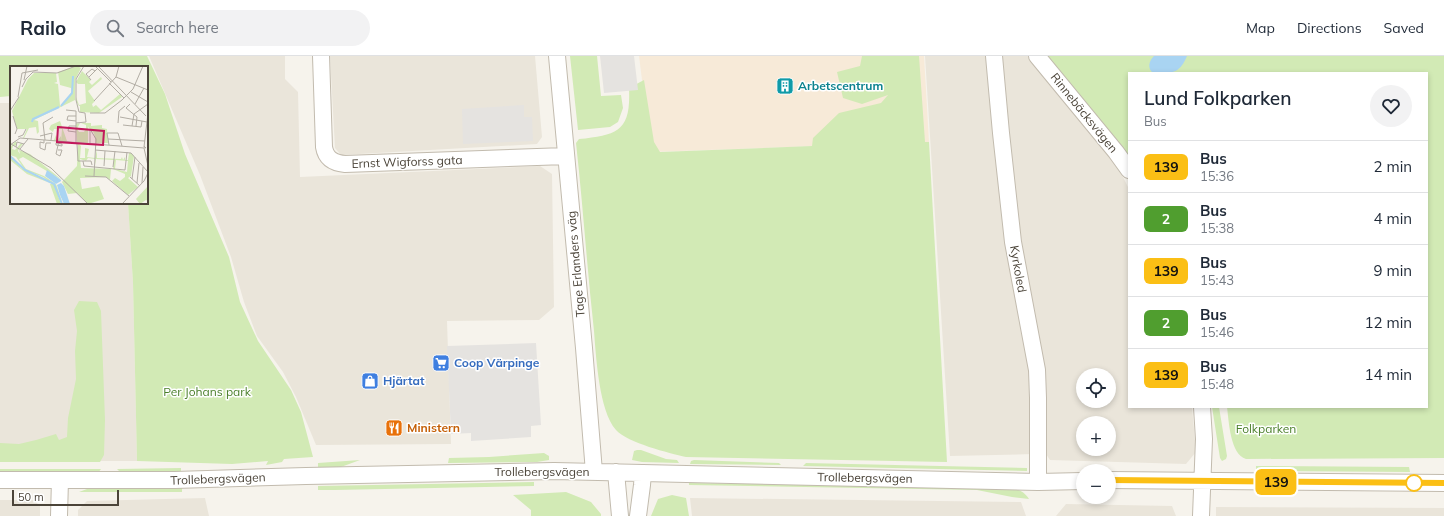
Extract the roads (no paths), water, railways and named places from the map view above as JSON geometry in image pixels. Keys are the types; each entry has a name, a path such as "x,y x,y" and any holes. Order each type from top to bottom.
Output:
{"street":[{"name":"Ernst Wigforss gata","path":"322,56 324,147 325,153 329,159 337,163 353,164 566,156"},
{"name":"Tage Erlanders väg","path":"557,56 594,472"},
{"name":"Kyrkoled","path":"994,56 1013,242 1037,370 1038,482"},
{"name":"Rinnebäcksvägen","path":"1037,56 1128,169"},
{"path":"1201,516 1204,439 1202,408"},
{"name":"Trollebergsvägen","path":"0,480 175,480 554,471 1038,482 1076,481"},
{"path":"616,472 620,516"},
{"path":"638,516 642,493 642,473"},
{"path":"59,516 60,480"},
{"path":"1116,480 1444,483"}],"water":[{"path":"1154,56 1187,56 1181,67 1174,72 1152,72 1149,67"}],"place":[{"name":"Arbetscentrum","path":"785,86"},
{"name":"Coop Värpinge","path":"441,363"},
{"name":"Hjärtat","path":"370,381"},
{"name":"Ministern","path":"394,428"}],"park label":[{"name":"Per Johans park","path":"207,392"},
{"name":"Folkparken","path":"1266,429"}]}
